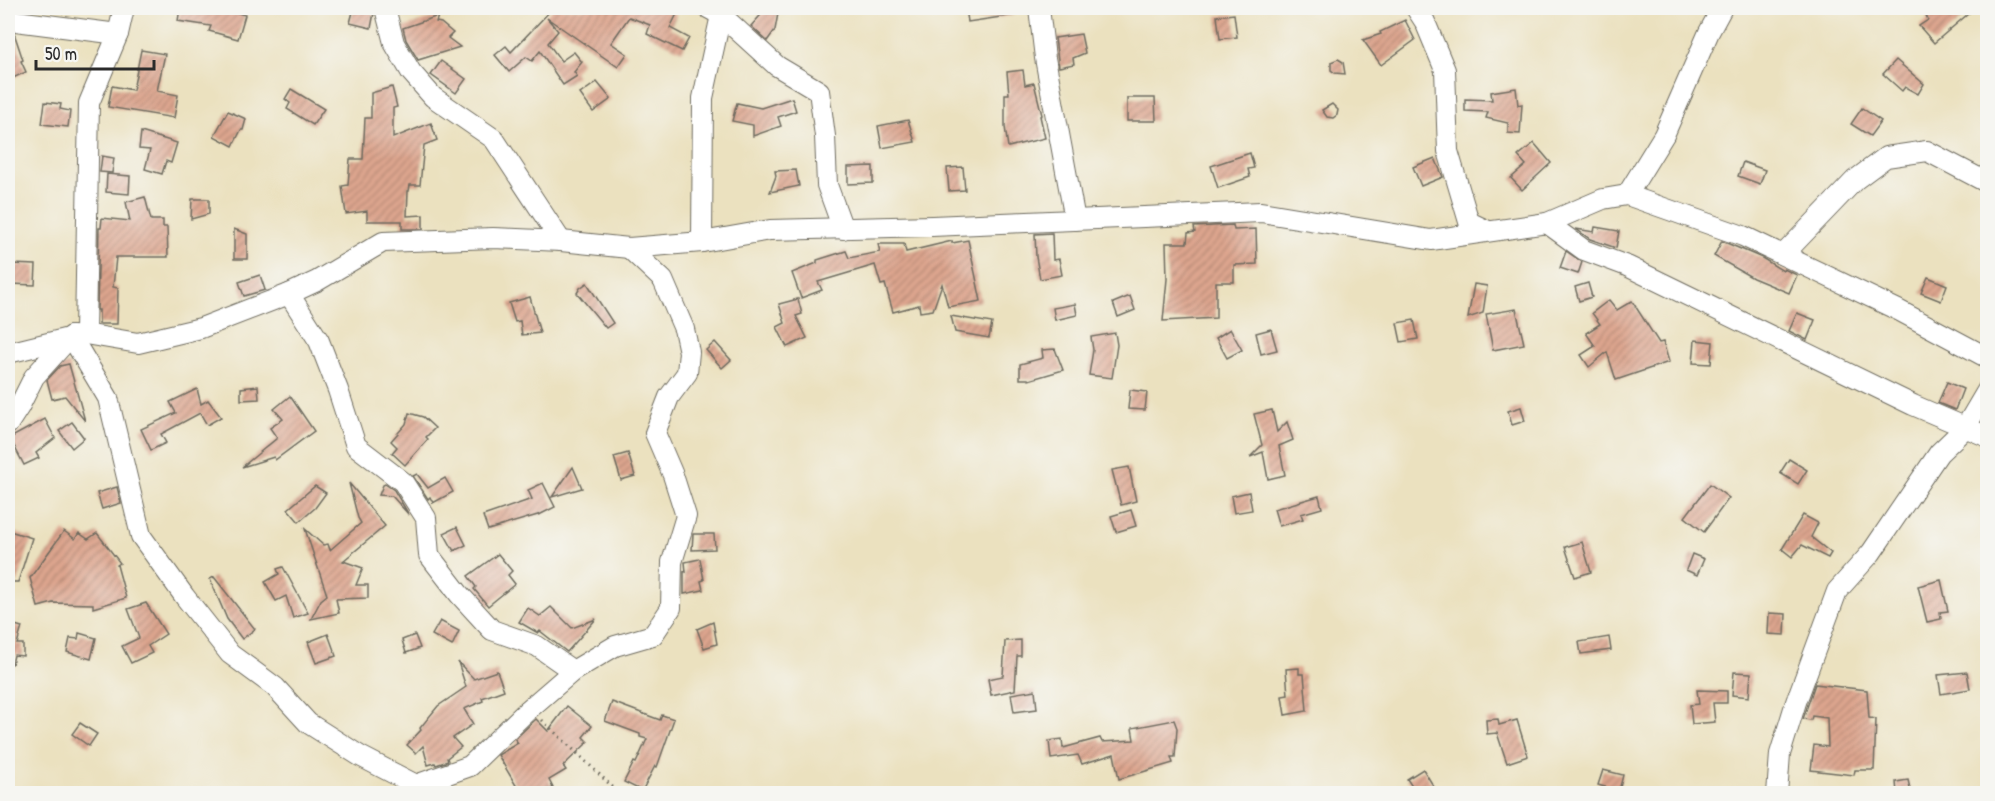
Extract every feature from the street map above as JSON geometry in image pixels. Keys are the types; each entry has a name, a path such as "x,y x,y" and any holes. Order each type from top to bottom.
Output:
{"street":[{"path":"124,8 118,34 89,103 78,335 108,398 141,536 230,654 275,687 308,723 414,789 470,766 573,670 615,646 653,635 672,608 672,562 686,516 673,475 655,433 669,397 687,373 689,352 684,329 663,280 629,248"},
{"path":"385,8 394,43 411,72 433,97 494,139 561,241"},
{"path":"1039,8 1045,58 1075,220"},
{"path":"1416,8 1425,22 1445,70 1448,151 1458,190 1469,222 1488,231"},
{"path":"1628,195 1664,135 1709,32 1722,8"},
{"path":"715,11 777,66 819,91 825,136 827,185 843,229"},
{"path":"702,242 703,98 715,11"},
{"path":"8,20 118,34"},
{"path":"1783,255 1855,180 1886,157 1927,151 1988,183"},
{"path":"8,353 78,335 138,343 201,328 317,281 383,242 493,238 561,241 629,248 702,242 770,230 1261,212 1431,240 1547,223 1602,199 1628,195 1743,236 1898,310 1988,358"},
{"path":"1547,223 1584,250 1627,266 1913,405 1988,437"},
{"path":"289,294 319,341 356,446 403,482 426,518 429,555 459,594 492,630 537,646 573,670"},
{"path":"8,424 34,377 78,335"},
{"path":"1777,794 1780,753 1796,702 1837,591 1871,553 1939,453 1965,428 1988,389"}],"path":[{"path":"529,709 620,794"}],"building":[{"path":"180,8 221,8 245,15 238,39 209,31 211,26 178,21"},
{"path":"354,8 374,13 371,28 350,23"},
{"path":"553,8 663,8 677,14 670,28 689,38 682,51 647,34 650,25 629,17 611,43 627,54 618,67 547,18 558,31 548,43 561,61 574,52 582,62 574,72 577,76 563,85 540,51 532,61 526,57 509,72 495,55 506,46 511,52"},
{"path":"767,8 779,8 775,30 767,41 751,26"},
{"path":"966,8 1014,8 1014,15 968,22"},
{"path":"1923,8 1975,8 1934,43 1919,26 1928,20"},
{"path":"1234,14 1237,37 1220,39 1217,16"},
{"path":"438,16 436,22 441,23 453,33 448,38 460,47 418,60 406,40 403,28"},
{"path":"1405,20 1415,40 1381,65 1363,40 1381,34 1380,32"},
{"path":"8,32 14,33 26,72 13,78 8,67"},
{"path":"1081,34 1085,53 1073,58 1074,64 1059,67 1055,38"},
{"path":"141,50 165,54 157,91 178,95 174,118 108,107 112,86 133,90"},
{"path":"1338,59 1343,62 1345,74 1331,70 1331,62"},
{"path":"1896,60 1924,84 1918,94 1905,87 1902,91 1883,74"},
{"path":"441,61 466,79 456,93 431,75"},
{"path":"1023,70 1025,85 1034,83 1045,138 1008,147 1005,127 1005,94 1009,94 1007,72"},
{"path":"597,82 611,99 593,112 580,94"},
{"path":"392,87 397,107 393,108 393,138 431,123 437,140 424,145 420,185 410,185 408,191 407,216 423,215 423,229 402,229 402,221 367,221 367,211 346,214 342,186 348,185 350,159 363,159 365,118 371,118 371,93"},
{"path":"1516,88 1518,105 1522,104 1520,134 1508,133 1508,123 1486,118 1488,112 1465,111 1465,99 1492,100 1491,92"},
{"path":"291,89 324,109 313,125 287,109 290,103 285,99"},
{"path":"792,98 796,111 778,117 781,126 753,136 753,125 732,121 737,103 761,108"},
{"path":"1127,98 1155,98 1156,121 1127,121"},
{"path":"45,102 61,104 60,109 70,111 68,127 42,124"},
{"path":"1332,104 1338,110 1337,115 1333,118 1327,117 1322,110"},
{"path":"1862,108 1881,121 1870,136 1851,124"},
{"path":"228,111 246,119 243,130 233,146 214,136"},
{"path":"908,120 915,142 882,148 878,126"},
{"path":"141,132 177,143 171,163 166,161 162,174 145,169 150,150 139,149"},
{"path":"1534,143 1551,163 1522,190 1511,178 1526,165 1518,156"},
{"path":"1250,153 1254,168 1248,169 1250,177 1218,188 1211,166"},
{"path":"102,156 114,158 112,173 100,172"},
{"path":"1435,158 1443,177 1421,186 1413,167"},
{"path":"1743,162 1765,170 1760,184 1738,176"},
{"path":"873,166 873,183 848,184 848,167"},
{"path":"963,167 965,190 949,191 947,168"},
{"path":"796,170 799,186 770,192 776,176 775,171"},
{"path":"107,174 130,176 129,194 106,192"},
{"path":"145,197 151,220 163,220 163,227 167,227 168,257 116,257 113,287 118,288 117,324 99,324 99,310 97,310 99,228 101,228 102,218 130,221 126,202"},
{"path":"192,199 209,199 209,214 191,219"},
{"path":"1233,225 1234,230 1256,229 1257,264 1234,265 1234,282 1216,282 1216,318 1163,321 1167,279 1166,243 1187,243 1188,233 1195,232 1194,227"},
{"path":"1595,227 1619,231 1616,248 1590,239 1576,229 1594,232"},
{"path":"234,229 247,234 247,259 234,259"},
{"path":"1052,233 1053,260 1059,259 1062,275 1040,279 1035,234"},
{"path":"968,240 981,301 948,307 942,284 933,310 920,312 919,305 893,312 885,284 881,285 875,265 818,282 822,290 801,298 792,273 817,263 817,260 846,251 849,258 880,252 878,244 904,244 906,252 952,241 952,243"},
{"path":"1722,241 1762,258 1783,271 1784,269 1797,275 1789,293 1753,278 1714,256"},
{"path":"1566,251 1582,262 1578,274 1560,268"},
{"path":"12,264 36,265 35,285 11,284"},
{"path":"260,275 265,290 244,296 239,282"},
{"path":"1928,277 1947,285 1941,301 1921,293"},
{"path":"587,283 613,323 606,328 577,293"},
{"path":"1588,283 1592,297 1579,301 1575,287"},
{"path":"1474,284 1487,286 1483,313 1468,318"},
{"path":"1130,296 1135,310 1118,317 1113,303"},
{"path":"530,297 540,333 522,335 520,321 515,322 509,303"},
{"path":"798,299 802,314 796,316 807,338 787,347 777,327 785,323 779,304"},
{"path":"1609,300 1617,310 1632,301 1659,343 1663,342 1669,362 1616,380 1607,352 1589,367 1581,355 1595,346 1586,333 1600,324 1592,313"},
{"path":"1075,304 1077,315 1055,320 1053,308"},
{"path":"1516,309 1524,344 1493,350 1486,314"},
{"path":"1797,313 1815,320 1807,340 1789,331"},
{"path":"951,316 992,323 989,338 955,332"},
{"path":"1414,320 1418,339 1401,342 1397,323"},
{"path":"1230,329 1242,350 1227,358 1216,338"},
{"path":"1271,329 1277,350 1261,354 1256,333"},
{"path":"1115,333 1117,345 1112,378 1089,375 1093,350 1091,337"},
{"path":"1695,340 1713,342 1711,364 1693,363"},
{"path":"715,342 731,360 722,368 706,350"},
{"path":"1055,349 1063,370 1029,380 1020,379 1020,364 1043,358 1042,350"},
{"path":"69,364 85,421 65,396 52,399 47,380 60,366"},
{"path":"1947,382 1963,389 1955,410 1938,403"},
{"path":"258,386 259,399 241,400 241,388"},
{"path":"197,389 201,404 208,400 221,417 207,425 200,413 161,434 166,443 151,450 141,429 176,413 170,402"},
{"path":"1130,390 1147,392 1145,410 1128,409"},
{"path":"290,396 314,431 275,460 274,457 242,467 277,438 270,428 283,419 274,409"},
{"path":"1521,407 1525,421 1512,425 1508,411"},
{"path":"1272,410 1277,432 1287,422 1293,440 1279,446 1285,475 1268,479 1263,452 1250,457 1262,445 1254,414"},
{"path":"409,413 423,417 435,428 405,465 392,453 397,447 391,441 406,424"},
{"path":"45,419 55,438 36,453 39,458 24,465 10,438"},
{"path":"72,422 84,438 72,448 59,431"},
{"path":"628,453 635,476 621,480 614,457"},
{"path":"1789,459 1807,470 1798,484 1780,473"},
{"path":"573,467 582,488 552,497"},
{"path":"1129,467 1136,501 1121,505 1112,470"},
{"path":"417,474 428,488 445,478 453,492 433,503 413,476"},
{"path":"349,483 385,526 343,561 363,568 356,585 368,585 368,598 336,599 339,613 311,619 321,600 327,595 305,529 323,545 328,544 330,550 361,523"},
{"path":"543,483 555,507 541,514 488,530 483,516 532,499 528,490"},
{"path":"385,484 394,490 409,515 392,496 379,495"},
{"path":"1710,484 1729,498 1704,532 1685,517"},
{"path":"315,486 326,493 315,508 299,522 288,509"},
{"path":"117,487 121,503 102,509 97,493"},
{"path":"1249,492 1252,510 1234,513 1231,496"},
{"path":"1319,496 1322,508 1301,514 1303,519 1279,526 1274,509"},
{"path":"1131,510 1136,526 1116,532 1111,516"},
{"path":"1803,515 1818,523 1811,537 1831,553 1828,558 1802,545 1792,557 1782,549"},
{"path":"457,527 466,545 454,551 444,533"},
{"path":"10,531 32,538 18,582 8,582"},
{"path":"64,531 75,539 79,533 88,539 97,533 120,563 117,565 126,598 93,608 93,604 53,603 38,607 30,578"},
{"path":"693,534 714,534 715,549 692,550"},
{"path":"1582,542 1591,572 1575,577 1565,547"},
{"path":"498,554 512,571 508,575 515,584 488,606 474,589 476,587 468,576"},
{"path":"1692,554 1704,559 1697,575 1686,570"},
{"path":"700,559 704,580 701,581 703,590 684,594 685,562"},
{"path":"283,567 308,613 293,618 286,596 276,601 265,582 279,574 277,569"},
{"path":"214,577 255,629 242,639 227,619 210,579"},
{"path":"1941,580 1948,611 1940,612 1941,619 1927,622 1918,586"},
{"path":"146,603 166,634 148,646 152,653 131,663 122,646 139,638 128,609"},
{"path":"551,607 572,628 596,619 567,652 540,631 538,633 519,622 528,608 540,616"},
{"path":"1769,613 1786,614 1785,635 1768,634"},
{"path":"440,621 459,631 452,646 432,635"},
{"path":"713,622 717,644 704,648 697,629"},
{"path":"8,623 22,627 17,644 23,644 23,656 14,655 12,664 8,664"},
{"path":"79,633 96,638 91,659 67,652 70,638 78,639"},
{"path":"328,634 336,656 316,663 308,642"},
{"path":"415,635 420,648 406,653 402,640"},
{"path":"1609,637 1611,650 1581,654 1579,642"},
{"path":"1021,640 1021,656 1017,656 1015,690 991,695 988,679 1003,676 1005,641"},
{"path":"458,662 474,679 497,671 504,690 482,698 483,701 464,709 473,724 453,738 461,747 447,758 448,761 428,765 423,746 416,753 407,745 438,706 466,687"},
{"path":"1299,668 1299,674 1304,674 1307,711 1285,715 1282,696 1288,695 1286,669"},
{"path":"1734,672 1751,673 1749,697 1732,695"},
{"path":"1967,672 1970,689 1941,694 1938,675"},
{"path":"1815,684 1867,690 1869,718 1876,719 1874,770 1855,770 1854,775 1811,770 1814,745 1828,747 1827,718 1812,716 1811,720 1803,719"},
{"path":"1035,690 1037,709 1014,712 1011,694"},
{"path":"1697,690 1727,691 1727,703 1713,703 1715,722 1692,724 1690,705 1699,704"},
{"path":"612,702 660,720 662,715 674,719 657,767 655,766 642,791 624,782 647,739 640,737 640,734 605,721"},
{"path":"567,706 592,726 583,737 588,742 563,766 566,770 549,780 553,788 542,794 521,794 498,755 518,743 515,739 536,719 548,731"},
{"path":"1498,719 1499,725 1517,720 1528,756 1507,763 1497,733 1487,734 1486,720"},
{"path":"1174,720 1177,728 1175,757 1171,757 1173,763 1119,779 1114,754 1082,764 1078,755 1051,759 1049,741 1062,739 1063,748 1100,738 1102,742 1134,740 1132,728"},
{"path":"80,723 97,734 89,746 72,734"},
{"path":"1423,769 1434,787 1424,794 1417,794 1407,779"},
{"path":"1603,770 1623,775 1619,791 1598,785"},
{"path":"1908,780 1911,793 1897,793 1896,782"}]}
